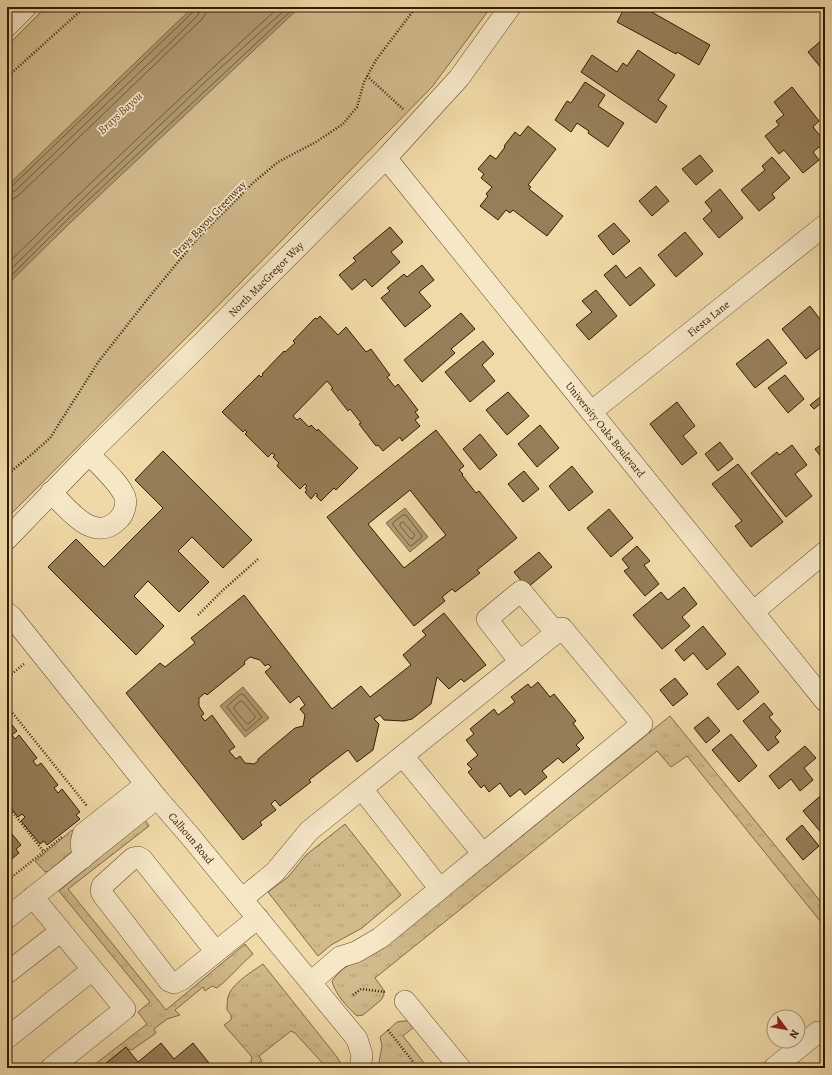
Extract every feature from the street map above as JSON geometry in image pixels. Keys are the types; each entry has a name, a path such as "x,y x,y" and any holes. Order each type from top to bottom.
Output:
{"street":[{"path":"7,26 26,7"},
{"name":"North MacGregor Way","path":"7,539 51,492 386,158 459,78 510,7"},
{"name":"University Oaks Boulevard","path":"386,158 825,701"},
{"name":"Fiesta Lane","path":"591,412 825,225"},
{"path":"51,492 84,524 96,529 108,526 122,516 125,507 125,498 120,488 89,454"},
{"path":"753,612 825,552"},
{"path":"520,662 487,619 521,591 556,633"},
{"name":"Calhoun Road","path":"7,613 12,617 151,791 190,836 357,1039 362,1055 360,1068"},
{"path":"242,899 275,872 309,831 562,628 642,724 380,938 356,952 340,957 311,982"},
{"path":"403,756 483,854"},
{"path":"362,789 440,889"},
{"path":"7,918 83,858 151,791"},
{"path":"216,952 142,859 138,857 132,858 102,886 101,891 103,895 169,981 174,983 181,980 216,952 258,918"},
{"path":"33,897 125,1009 51,1068"},
{"path":"7,973 61,931"},
{"path":"7,1038 92,970"},
{"path":"405,1001 460,1068"},
{"path":"774,1068 818,1032"}],"path":[{"path":"7,77 84,7"},
{"name":"Brays Bayou Greenway","path":"7,475 50,438 99,361 197,239 254,182 278,162 316,142 343,124 357,107 364,82 376,60 416,7"},
{"path":"367,76 407,113"},
{"path":"198,615 258,559"},
{"path":"7,678 26,662 21,656"},
{"path":"7,706 87,806"},
{"path":"7,805 44,852"},
{"path":"7,881 68,832"},
{"path":"354,995 361,989 386,992"},
{"path":"388,1030 418,1068"}],"green space":[{"path":"46,7 491,7 432,87 7,518 7,46"},
{"path":"670,716 825,907 825,927 687,756 671,767 657,751 375,978 383,989 384,995 381,1000 363,1015 357,1016 345,1004 336,991 332,981 343,969 388,944"},
{"path":"145,820 149,826 68,889 166,1010 245,944 253,954 217,988 212,986 205,991 203,987 175,1010 180,1015 167,1019 154,1029 156,1033 132,1050 128,1049 103,1068 90,1068 147,1024 138,1012 150,1002 59,891"},
{"path":"345,824 401,895 362,928 331,945 318,956 268,892 288,877 306,855"},
{"path":"72,830 74,831 72,851 49,871 45,872 35,861"},
{"path":"263,964 337,1057 340,1062 340,1068 327,1068 295,1033 291,1031 259,1056 262,1061 253,1067 254,1068 244,1068 251,1062 252,1057 224,1025 231,1020 231,1015 227,1010 228,999 233,987"},
{"path":"408,1021 414,1027 403,1036 428,1068 378,1068 382,1046 380,1037 397,1022"}],"water":[{"name":"Brays Bayou","path":"193,7 300,7 70,223 7,285 7,186"},
{"path":"405,508 428,537 410,552 386,523"},
{"path":"243,687 269,718 245,737 220,706"}],"building":[{"path":"625,7 650,7 648,10 710,45 699,65 677,52 676,54 617,22"},
{"path":"823,39 825,42 825,66 822,69 808,52"},
{"path":"638,50 675,75 658,100 667,106 656,123 581,72 592,55 617,72 623,63 627,66"},
{"path":"585,82 605,95 598,106 624,123 608,147 577,123 571,132 555,120 567,101 571,103"},
{"path":"792,87 819,121 813,127 825,142 813,152 819,160 803,173 784,150 779,154 765,136 779,125 776,121 784,115 774,102"},
{"path":"528,126 556,149 528,185 531,187 529,189 563,216 547,236 513,210 510,213 506,210 498,220 480,206 488,196 486,194 492,187 481,178 484,174 478,169 490,155 496,159 515,132 520,136"},
{"path":"700,155 713,171 696,185 682,169"},
{"path":"772,157 790,178 772,194 775,198 759,211 741,190 765,170 762,166"},
{"path":"656,186 669,201 652,216 639,201"},
{"path":"720,189 743,218 719,238 703,219 712,211 705,202"},
{"path":"614,223 630,241 613,255 598,236"},
{"path":"390,227 403,242 391,252 400,262 372,287 365,279 352,290 339,275 356,261 353,258"},
{"path":"685,232 703,254 676,277 658,255"},
{"path":"422,265 434,280 419,292 431,306 405,327 381,298 390,291 387,288 404,274 407,277"},
{"path":"616,265 626,278 640,267 655,285 630,306 604,275"},
{"path":"596,290 617,316 589,340 576,325 592,312 582,301"},
{"path":"810,306 825,326 825,344 806,359 782,329"},
{"path":"461,313 475,329 451,349 455,353 422,382 404,360"},
{"path":"320,316 338,335 346,327 366,352 371,349 390,375 387,377 395,387 398,384 418,410 415,412 419,417 415,420 420,426 402,441 400,437 383,451 378,445 376,446 359,424 361,423 350,409 348,411 331,389 333,388 327,381 293,416 297,420 300,418 309,427 311,425 317,431 318,429 358,468 336,490 334,488 321,501 316,496 318,495 316,493 311,499 305,492 307,490 305,488 307,486 305,484 300,489 277,466 279,463 273,457 275,455 272,453 268,457 245,434 247,432 245,430 243,432 222,412 259,375 261,377 263,375 262,374 284,351 285,352 295,343 293,341 315,318 317,319"},
{"path":"768,339 787,363 755,388 736,364"},
{"path":"483,341 494,354 482,365 495,381 470,402 445,372"},
{"path":"785,375 804,399 788,413 768,388"},
{"path":"508,392 529,416 507,435 486,410"},
{"path":"824,394 825,400 814,409 810,405"},
{"path":"677,402 695,426 683,436 697,453 682,465 650,424"},
{"path":"540,425 559,448 537,467 518,444"},
{"path":"436,430 464,466 459,470 463,474 462,475 476,493 479,491 517,538 477,570 480,573 455,592 452,589 442,597 445,601 414,626 327,517","holes":["410,490 446,535 404,568 368,524"]},
{"path":"480,434 497,455 480,470 463,449"},
{"path":"720,442 733,459 718,471 705,454"},
{"path":"825,442 825,462 815,449"},
{"path":"792,445 807,465 795,474 812,496 786,517 751,473 777,452 779,455"},
{"path":"163,451 252,540 223,568 192,537 178,551 209,582 179,612 148,581 134,596 164,626 136,655 48,567 76,539 104,567 163,508 135,480"},
{"path":"738,464 783,522 751,547 735,526 742,521 712,484"},
{"path":"572,466 593,492 569,511 549,486"},
{"path":"524,471 539,489 523,502 508,484"},
{"path":"609,509 633,538 611,557 587,528"},
{"path":"637,546 650,561 644,565 659,584 645,596 624,571 629,568 622,559"},
{"path":"539,552 552,567 527,588 514,572"},
{"path":"684,587 697,604 682,617 690,626 662,649 633,615 661,592 668,600"},
{"path":"244,595 332,709 361,686 370,697 411,665 403,655 426,635 422,631 444,613 486,665 464,682 461,679 449,689 437,677 431,704 412,719 404,721 384,720 380,715 374,719 379,724 373,750 357,762 348,750 309,780 311,782 280,806 275,800 271,804 276,810 260,822 262,825 243,840 126,693 160,663 165,667 195,643 191,638","holes":["250,657 260,660 265,666 268,664 271,667 265,672 290,703 299,696 305,705 300,709 305,715 303,726 295,728 254,764 245,763 240,756 236,759 229,751 235,747 212,715 205,721 201,716 204,714 199,706 199,698 205,693 207,695 245,664 244,662"]},
{"path":"703,626 726,654 707,670 693,653 684,661 675,650"},
{"path":"738,666 759,692 738,710 717,684"},
{"path":"675,678 688,694 673,706 660,690"},
{"path":"538,682 550,697 554,694 576,721 573,723 584,738 576,745 580,749 563,763 558,758 542,771 547,777 525,795 520,789 510,797 500,783 489,792 484,785 481,788 468,772 472,769 467,764 478,755 466,740 474,734 470,729 494,709 498,715 515,702 511,697 528,684 531,688"},
{"path":"764,703 773,714 769,717 781,731 775,737 779,742 768,751 743,721"},
{"path":"708,717 720,731 706,743 694,728"},
{"path":"7,719 17,731 12,735 15,739 19,735 37,758 33,761 37,766 41,763 58,785 54,788 58,793 62,789 80,812 76,815 80,819 47,845 44,841 40,844 21,821 25,817 22,814 18,817 7,803"},
{"path":"731,734 757,766 739,782 712,750"},
{"path":"805,746 816,758 804,768 813,780 800,791 791,779 779,789 769,776"},
{"path":"825,792 825,836 824,836 803,811"},
{"path":"802,825 819,846 803,860 786,839"},
{"path":"7,828 21,845 16,849 19,853 7,863"},
{"path":"161,1043 174,1059 193,1043 213,1068 100,1068 126,1047 138,1062"}]}
